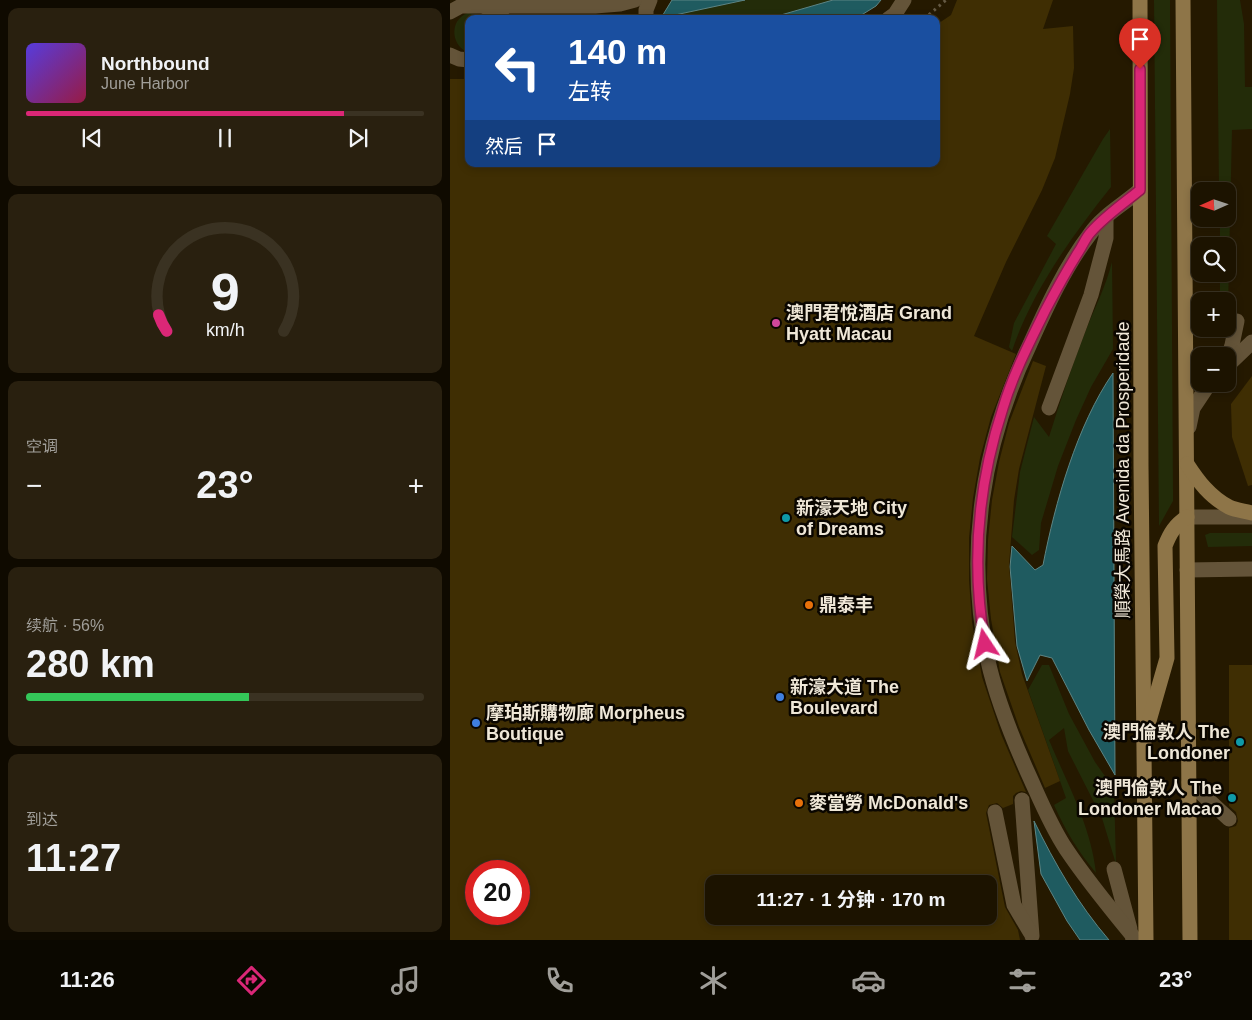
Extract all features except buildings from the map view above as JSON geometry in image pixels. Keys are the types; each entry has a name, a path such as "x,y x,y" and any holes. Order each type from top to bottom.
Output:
{"street":[{"path":"450,12 461,6 595,6 620,4 635,0"},
{"path":"646,15 650,0"},
{"path":"894,15 904,0"},
{"name":"順榮大馬路 Avenida da Prosperidade","path":"1137,938 1145,737 1141,466 1140,0"},
{"path":"1183,0 1190,940"},
{"path":"482,6 497,15"},
{"path":"450,55 465,60"},
{"path":"1137,938 1100,896 1065,848 1036,793 1007,722 991,671 979,610 977,571 979,522 986,475 1003,407 1023,357 1055,291 1090,232 1140,190"},
{"path":"1049,408 1091,295 1106,238 1106,217"},
{"path":"1231,347 1237,321"},
{"path":"1236,357 1252,342"},
{"path":"1186,438 1193,408 1204,392"},
{"path":"1187,464 1202,486 1214,497 1230,508 1252,515"},
{"path":"1145,737 1167,658 1165,546 1169,534 1177,524 1187,517 1252,515"},
{"path":"1187,570 1252,569"},
{"path":"1189,782 1229,819"},
{"path":"1022,800 1032,938"},
{"path":"995,812 1014,905 1032,938"},
{"path":"1114,869 1137,938"}],"path":[{"path":"929,15 946,0"}],"green space":[{"path":"745,0 833,0 781,15 675,15"},
{"path":"1154,0 1170,0 1173,501 1159,526"},
{"path":"1217,0 1240,0 1244,24 1245,87 1252,87 1252,129 1232,130 1231,182 1219,182"},
{"path":"468,13 476,15 465,15 465,51 457,43 454,32 458,20 462,16"},
{"path":"1110,129 1111,187 1054,265 1030,307 1012,351 1009,347 1014,323 1056,244 1047,236"},
{"path":"1220,228 1230,228 1230,237 1220,237"},
{"path":"1112,262 1113,349 1091,387 1076,420 1058,466 1041,523 1039,550 1032,555 1012,537 1020,472 1034,417 1049,437 1071,370 1104,288"},
{"path":"1220,282 1229,282 1228,292 1220,292"},
{"path":"1210,533 1252,533 1252,546 1208,547 1205,535"},
{"path":"1042,665 1049,665 1069,714 1095,762 1114,789 1116,864 1102,818 1068,751 1064,728 1049,740 1084,822 1096,873 1073,841 1054,805 1066,798 1028,690"}],"water":[{"path":"672,0 745,0 675,15 663,15"},
{"path":"833,0 881,0 876,6 861,15 781,15"},
{"path":"1113,373 1115,775 1089,730 1052,658 1040,655 1027,681 1017,646 1010,567 1012,546 1035,570 1043,565 1061,491 1078,440 1100,394"},
{"path":"1034,821 1068,883 1087,912 1109,940 1080,940 1067,921 1041,874"}],"place":[{"name":"澳門君悅酒店 Grand Hyatt Macau","path":"776,323"},
{"name":"新濠天地 City of Dreams","path":"786,518"},
{"name":"鼎泰丰","path":"809,605"},
{"name":"新濠大道 The Boulevard","path":"780,697"},
{"name":"摩珀斯購物廊 Morpheus Boutique","path":"476,723"},
{"name":"澳門倫敦人 The Londoner","path":"1240,742"},
{"name":"澳門倫敦人 The Londoner Macao","path":"1232,798"},
{"name":"麥當勞 McDonald's","path":"799,803"}],"route":[{"path":"985,644 979,610 977,571 979,522 988,465 997,429 1003,407 1023,357 1055,291 1075,257 1090,232 1140,190 1140,69"}]}
